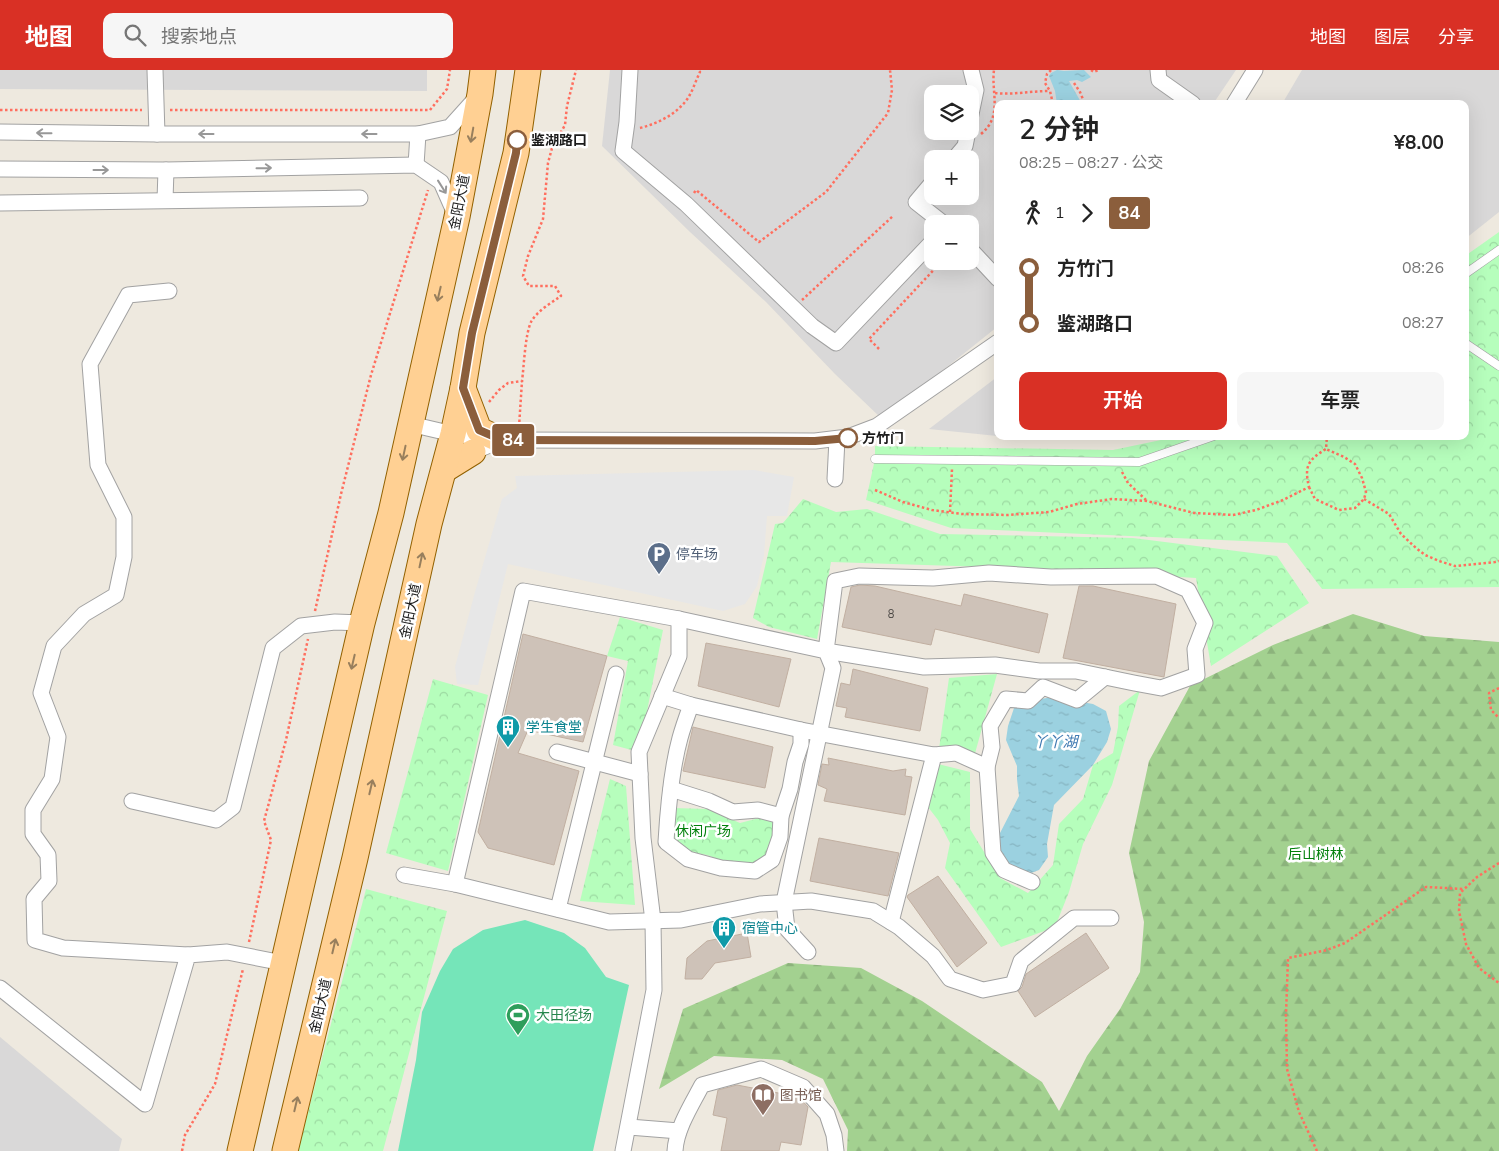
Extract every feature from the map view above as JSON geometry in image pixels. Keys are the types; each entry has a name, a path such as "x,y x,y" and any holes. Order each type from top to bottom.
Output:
{"main road":[{"name":"金阳大道","path":"285,1151 355,858 429,524 453,434 472,333 516,153 528,70"},
{"name":"金阳大道","path":"240,1151 362,623 391,513 457,217 481,82"},
{"path":"433,322 472,333"},
{"path":"463,388 479,430 510,434"},
{"path":"444,470 473,452"},
{"path":"391,513 429,524"}],"street":[{"path":"155,70 157,134"},
{"path":"630,70 623,151 686,204 812,326 836,343 924,250"},
{"path":"970,70 974,85"},
{"path":"1158,70 1159,80 1187,100"},
{"path":"1236,100 1255,70"},
{"path":"0,132 418,134 450,127 481,82"},
{"path":"416,165 418,134"},
{"path":"0,169 166,170 416,165 441,182 457,217"},
{"path":"165,200 166,170"},
{"path":"924,192 916,202 933,215"},
{"path":"0,203 360,198"},
{"path":"979,259 994,275"},
{"path":"169,291 128,295 90,364 98,465 124,518 124,557 116,595 84,614 54,646 40,693 58,737 52,779 33,810 33,834 48,855 49,881 34,899 35,940 63,948 188,955 227,952 283,963"},
{"path":"410,424 453,434 815,441 848,438 877,426 994,345"},
{"path":"473,452 510,434"},
{"path":"835,479 837,439"},
{"path":"455,884 523,591 679,619 826,651 924,667 995,665 1039,671 1076,671 1161,688 1197,675 1195,649 1205,623 1188,590 1156,576 1051,577 989,573 933,578 859,576 835,581 826,651 833,668 784,902 787,929 808,952"},
{"path":"623,1151 654,990 653,921 643,838 639,752 679,656 679,619"},
{"path":"132,801 216,820 233,807 272,648 301,626 335,622 362,623"},
{"path":"558,909 616,674"},
{"path":"1032,882 1004,870 993,853 987,767 992,747 990,726 1006,699 1028,701 1043,687 1077,700 1105,677"},
{"path":"662,696 691,705 802,730 934,755 956,753 987,767"},
{"path":"691,705 680,738 671,789 666,842 688,859 721,868 755,871 772,860 780,836 780,816 790,789 794,762 802,744 802,730"},
{"path":"556,752 640,774"},
{"path":"891,922 934,755"},
{"path":"671,789 709,801 733,812 758,810 780,816"},
{"path":"404,875 455,884 609,922 681,920 760,904 784,902 811,901 873,911 899,927 933,956 950,979 983,990 1013,984 1021,961 1074,918 1110,918"},
{"path":"0,988 145,1104 188,955"},
{"path":"675,1151 675,1143 679,1131 702,1085 761,1069 803,1087 827,1114 834,1135 836,1151"},
{"path":"629,1127 679,1131"}],"lane":[{"path":"1469,271 1499,250"},
{"path":"1469,345 1499,366"},
{"path":"875,459 1139,462 1202,440"}],"path":[{"path":"0,110 430,110 447,89 450,70"},
{"path":"510,434 522,381 527,335 532,321 545,307 562,296 555,286 529,286 523,276 528,256 543,219 548,163 552,148 565,125 567,106 576,70"},
{"path":"625,131 649,125 669,117 688,98 700,72 698,70"},
{"path":"686,204 696,190 759,242 826,192 888,113 892,90 890,70"},
{"path":"1051,70 1046,74 1045,83 1050,91 1052,100"},
{"path":"1091,70 1094,72 1098,70"},
{"path":"1074,84 1083,100"},
{"path":"995,93 1050,91"},
{"path":"182,1151 185,1135 215,1084 258,907 271,840 264,821 286,740 336,518 371,376 432,176"},
{"path":"794,307 893,216"},
{"path":"880,349 869,339 934,270"},
{"path":"488,406 488,403 508,382 522,381"},
{"path":"1326,449 1327,440"},
{"path":"1326,449 1355,464 1362,478 1366,492 1364,499 1355,508 1339,510 1315,498 1309,487 1306,474 1310,462 1315,455 1326,449"},
{"path":"950,512 953,470 951,460"},
{"path":"1116,462 1128,483 1147,501"},
{"path":"876,490 903,502 932,510 962,514 1007,515 1049,512 1077,504 1112,499 1147,501 1194,513 1233,515 1256,510 1309,487"},
{"path":"1364,499 1389,514 1401,534 1425,555 1455,566 1499,561"},
{"path":"1499,688 1489,694 1491,710 1499,718"},
{"path":"1499,863 1478,877 1460,893 1459,911 1466,944 1479,968 1499,982"},
{"path":"1317,1151 1299,1112 1287,1070 1288,958 1327,950 1344,943 1426,888 1464,889"}],"shaded area":[{"path":"0,70 427,70 427,91 0,89"},
{"path":"610,70 1236,70 1216,100 994,100 994,329 882,419 835,374 766,302 690,232 602,146"},
{"path":"1302,70 1499,70 1499,212 1469,236 1469,100 1284,100"},
{"path":"994,379 994,436 929,429"},
{"name":"停车场","path":"754,470 794,477 787,516 767,516 764,555 757,586 745,604 723,611 508,564 478,685 457,684 455,667 475,592 502,499 517,488 515,476"},
{"path":"0,1037 122,1139 119,1151 0,1151"}],"green space":[{"path":"1499,232 1499,587 1322,589 1287,543 951,528 866,500 875,459 875,446 1113,450 1161,440 1469,440 1469,253"},
{"path":"803,499 836,512 867,509 940,534 1133,538 1277,556 1309,603 1211,666 1196,578 1047,569 831,562 817,639 769,627 753,618 775,524 783,523"},
{"name":"后山树林","path":"1353,614 1424,636 1499,642 1499,1151 847,1151 848,1130 823,1079 782,1060 714,1056 659,1089 683,1009 788,963 861,968 922,1001 1042,1082 1059,1111 1087,1056 1120,1009 1140,972 1144,922 1129,853 1149,761 1190,686 1273,645"},
{"path":"620,617 663,630 639,752 613,745 628,661 607,656"},
{"path":"997,674 974,757 939,749 949,678"},
{"path":"433,679 488,695 448,871 386,853"},
{"path":"1140,690 1112,785 1083,844 1069,892 1055,927 1001,947 945,868 950,843 938,820 928,807 938,764 970,772 970,829 1000,878 1028,893 1053,865 1059,824 1083,799 1093,765 1113,753 1118,727 1119,706"},
{"path":"610,779 626,786 635,905 580,901"},
{"name":"休闲广场","path":"673,808 708,809 740,823 771,815 775,829 775,846 764,860 745,865 726,862 707,855 687,851 676,842 669,830"},
{"path":"366,889 447,911 383,1151 298,1151"},
{"name":"大田径场","path":"525,920 564,933 585,948 606,977 629,985 593,1151 398,1151 416,1060 422,1012 440,971 453,949 483,930"}],"water":[{"path":"1057,70 1084,70 1091,77 1082,82 1077,80 1069,81 1080,100 1056,100 1049,76"},
{"name":"丫丫湖","path":"1053,697 1093,704 1106,711 1111,729 1107,742 1093,765 1054,805 1047,844 1048,857 1039,870 1023,876 1009,869 997,851 999,835 1019,796 1017,766 1006,740 1008,726 1014,708 1028,701"}],"building":[{"path":"860,585 875,586 961,606 964,594 1048,614 1039,653 935,629 931,645 842,627 851,587"},
{"path":"1079,586 1093,586 1176,604 1164,677 1063,658"},
{"name":"学生食堂","path":"523,634 607,656 583,742 528,730 518,753 579,771 554,865 488,848 478,832"},
{"path":"706,643 791,659 779,707 698,686"},
{"path":"853,669 928,688 920,731 845,717 847,708 836,706 841,683 850,685"},
{"path":"693,727 773,747 765,788 683,771"},
{"path":"828,758 893,771 906,769 905,776 912,777 905,815 824,801 827,789 818,785 822,764 829,765"},
{"path":"819,838 899,853 888,896 810,881"},
{"path":"938,876 987,943 957,967 907,897"},
{"name":"宿管中心","path":"747,933 751,957 715,963 702,979 685,979 687,958 707,941"},
{"path":"1086,933 1109,968 1035,1017 1018,991 1022,987 1026,974"},
{"name":"图书馆","path":"737,1085 799,1097 808,1107 801,1145 781,1142 779,1151 721,1151 727,1118 713,1115 718,1090"}],"bus line":[{"name":"84","path":"517,140 516,153 472,333 463,388 479,430 502,440 815,441 848,438"}],"place":[{"name":"鉴湖路口","path":"517,140"},
{"name":"方竹门","path":"848,438"},
{"name":"停车场","path":"659,575"},
{"name":"学生食堂","path":"508,748"},
{"name":"宿管中心","path":"724,949"},
{"name":"大田径场","path":"518,1036"},
{"name":"图书馆","path":"763,1116"}]}
